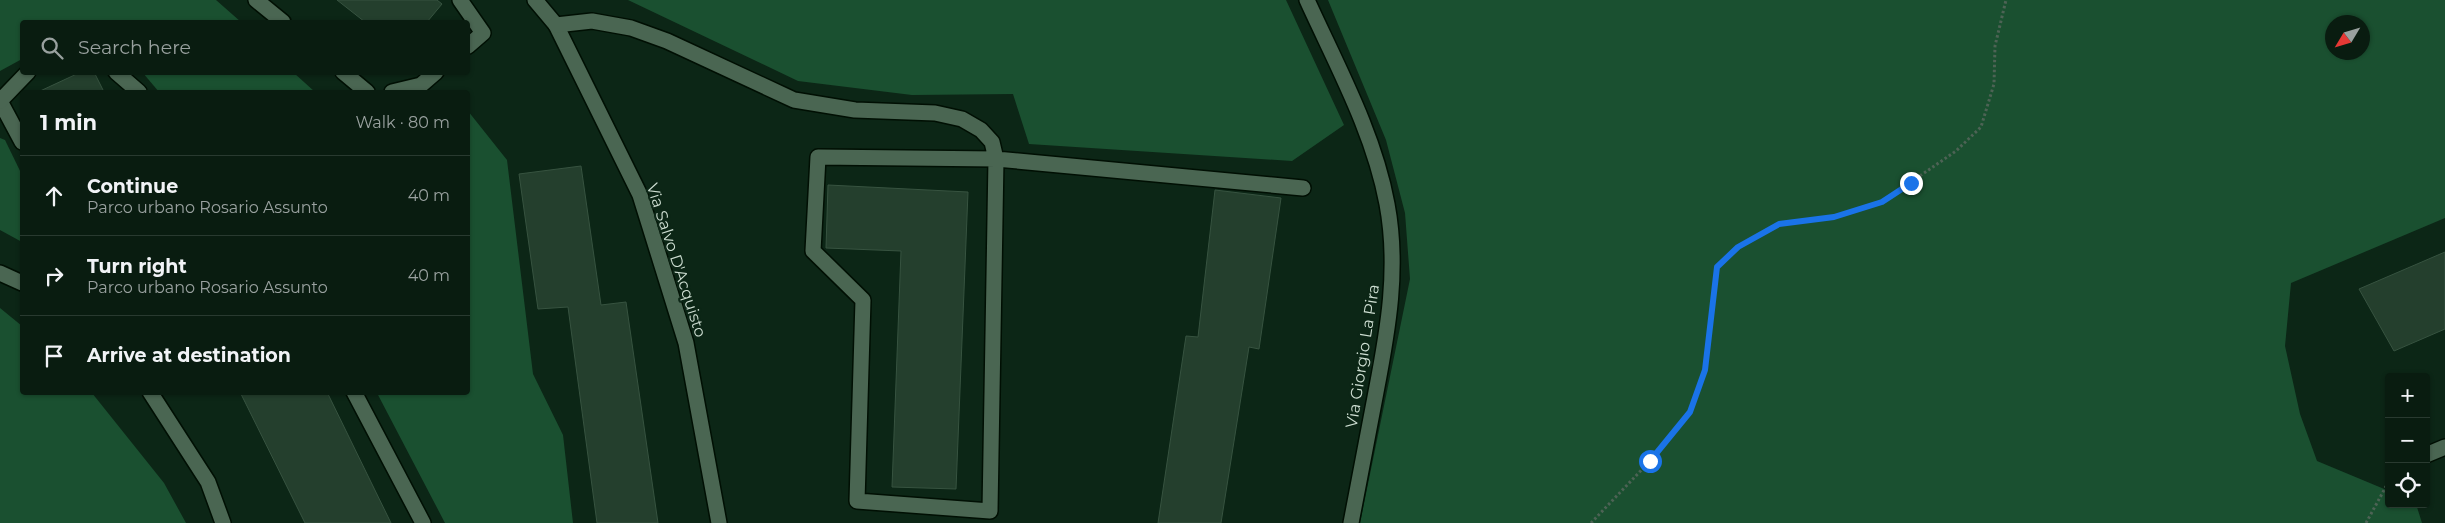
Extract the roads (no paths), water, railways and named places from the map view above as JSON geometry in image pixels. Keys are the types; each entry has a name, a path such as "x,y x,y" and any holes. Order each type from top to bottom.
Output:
{"street":[{"path":"256,0 281,20"},
{"path":"460,0 483,33 470,44"},
{"name":"Via Salvo D'Acquisto","path":"535,0 556,24 640,195 686,343 719,523"},
{"name":"Via Giorgio La Pira","path":"1306,0 1356,108 1374,153 1387,204 1393,252 1392,299 1351,523"},
{"path":"556,24 592,21 631,28 667,41 794,100 855,110 935,113 962,119 981,130 992,142 996,159 990,510 857,501 864,300 813,251 818,157 996,159 1303,188"},
{"path":"20,138 0,101 25,75"},
{"path":"119,75 137,90"},
{"path":"347,75 365,90"},
{"path":"402,90 421,86 433,75"},
{"path":"0,273 20,282"},
{"path":"152,395 208,482 223,523"},
{"path":"356,395 422,523"},
{"path":"2430,454 2445,447"}]}
